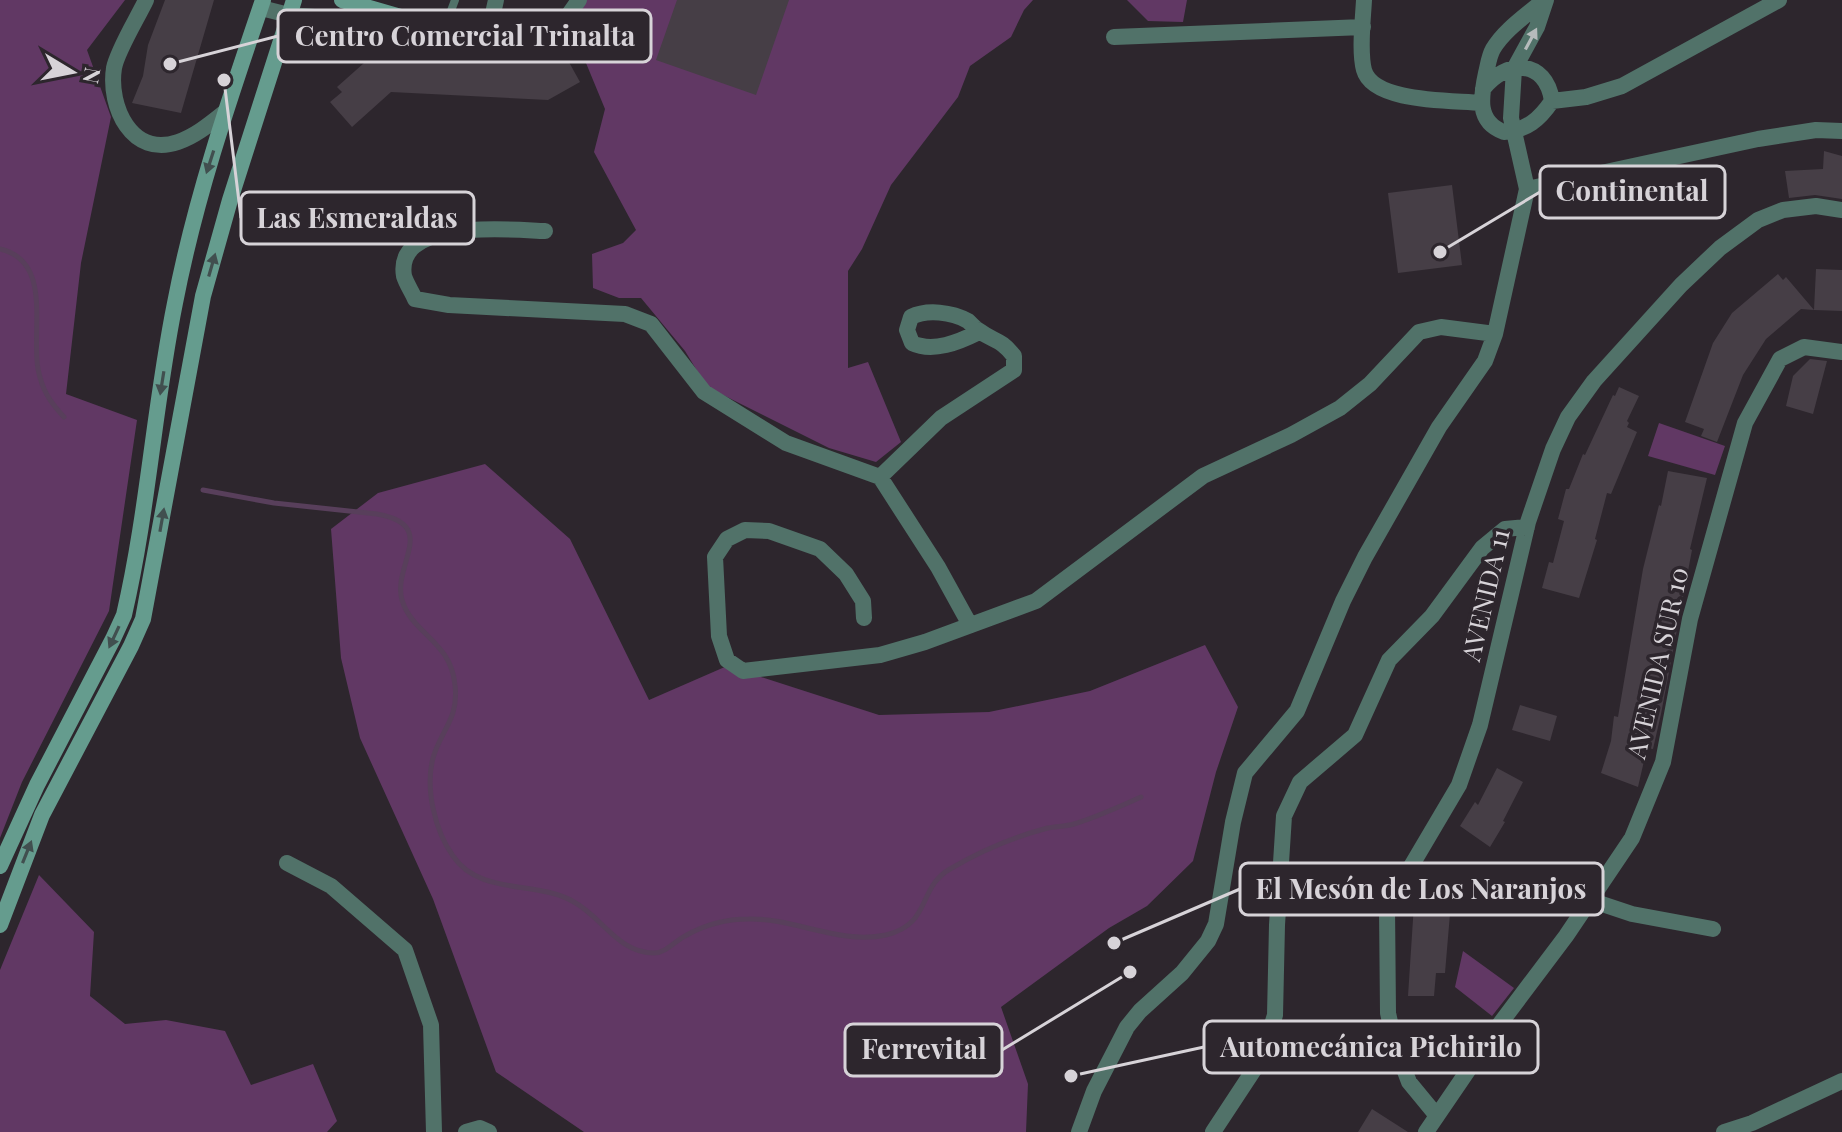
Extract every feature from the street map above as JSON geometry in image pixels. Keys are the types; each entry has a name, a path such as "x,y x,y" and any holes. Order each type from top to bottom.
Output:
{"main road":[{"path":"342,0 404,18"},
{"path":"0,866 37,785 124,615 174,306 201,191 262,4"},
{"path":"0,925 42,815 143,619 203,296 230,200 292,8"}],"street":[{"path":"146,0 114,67 118,110 129,131 145,142 163,146 197,134 225,112"},
{"path":"490,27 496,0"},
{"path":"262,4 490,27 538,26 567,17 579,0"},
{"path":"1364,0 1364,72 1381,89 1389,94 1482,96"},
{"path":"1079,1132 1094,1091 1127,1027 1182,973 1208,941 1216,924 1233,822 1245,773 1297,711 1365,557 1439,427 1485,361 1495,334 1527,189 1512,123 1514,69 1537,27 1545,0"},
{"path":"1545,0 1503,36 1491,52 1482,111 1497,130 1504,132 1530,127 1552,101 1586,97 1622,86 1779,0"},
{"path":"1114,37 1363,27"},
{"path":"1482,96 1491,78 1526,67 1541,73 1550,84 1552,101"},
{"path":"1527,189 1758,139 1816,130 1842,131"},
{"name":"AVENIDA 11","path":"1437,1116 1409,1082 1395,1045 1388,1013 1387,907 1459,785 1480,725 1527,527 1553,449 1568,417 1594,381 1681,285 1720,248 1758,220 1783,210 1816,206 1842,210"},
{"path":"545,231 476,228 441,233 420,242 406,257 404,276 415,299 449,305 625,314 651,324 704,392 786,443 880,477 938,567 970,625"},
{"path":"864,618 863,601 846,574 820,549 769,531 745,530 727,539 715,557 719,636 727,660 743,671 880,655 1036,601 1203,476 1340,408 1370,384 1419,332 1441,327 1495,334"},
{"path":"880,477 941,418 1014,370 1014,356 1004,342 979,332"},
{"name":"AVENIDA SUR 10","path":"1426,1132 1632,838 1663,762 1690,619 1745,423 1780,359 1804,347 1842,352"},
{"path":"1213,1132 1261,1059 1275,1015 1284,816 1300,782 1355,735 1389,660 1432,616 1482,548 1505,529 1527,527"},
{"path":"287,863 331,886 405,950 431,1025 434,1132"},
{"path":"1590,900 1632,914 1713,929"},
{"path":"1724,1132 1752,1123 1842,1081"},
{"path":"466,1132 480,1128 489,1132"}],"lane":[{"path":"446,24 455,0"}],"shaded area":[{"path":"0,0 125,0 87,50 111,117 81,263 66,394 137,420 109,611 22,782 0,838"},
{"path":"579,0 1033,0 1024,10 1011,37 970,66 958,97 891,185 862,249 848,271 848,368 868,362 901,442 876,462 829,448 707,387 685,351 641,298 619,298 593,288 592,254 623,243 636,230 594,152 605,109 567,17"},
{"path":"1127,0 1187,0 1183,22 1148,21"},
{"path":"1659,423 1725,446 1715,475 1648,456"},
{"path":"485,464 570,539 649,700 727,666 879,715 989,712 1090,691 1205,645 1238,707 1216,772 1193,861 1147,906 1109,928 1001,1007 1028,1084 1026,1132 584,1132 496,1072 433,899 360,738 341,658 331,529 378,493"},
{"path":"39,875 94,932 90,996 125,1024 166,1020 225,1031 251,1085 313,1064 337,1121 327,1132 0,1132 0,970"},
{"path":"1463,951 1514,988 1492,1016 1455,987"}],"building":[{"path":"165,0 214,0 181,113 132,103 143,76 148,45"},
{"path":"677,0 789,0 756,95 656,60"},
{"path":"560,46 580,82 548,100 391,92 352,127 330,102 342,92 337,87 382,47 542,56"},
{"path":"1824,151 1842,156 1842,199 1815,195 1789,198 1785,171 1823,169"},
{"path":"1452,185 1462,265 1398,273 1388,193"},
{"path":"1816,269 1842,270 1842,311 1814,310"},
{"path":"1778,274 1783,280 1786,277 1814,310 1801,309 1766,339 1743,375 1717,442 1701,436 1704,429 1685,422 1713,343 1732,313"},
{"path":"1810,359 1827,361 1813,414 1786,406 1793,376"},
{"path":"1619,387 1639,396 1627,421 1627,427 1637,432 1611,494 1607,493 1597,540 1579,598 1542,588 1549,562 1553,563 1564,521 1558,519 1566,489 1569,489 1583,454"},
{"path":"1668,471 1707,478 1690,549 1661,714 1653,749 1647,748 1638,787 1601,773 1611,741 1614,716 1618,717 1643,569"},
{"path":"1520,705 1557,716 1550,741 1512,730"},
{"path":"1497,768 1523,782 1490,847 1460,826 1475,802 1478,805"},
{"path":"1434,866 1454,873 1465,882 1457,904 1451,902 1445,973 1436,973 1434,996 1408,996 1414,904 1419,904"},
{"path":"1372,1109 1408,1132 1358,1132"}],"waterway":[{"path":"0,249 17,256 27,267 33,282 38,369 47,395 64,417"},
{"path":"203,490 274,503 377,514 396,519 406,527 410,537 401,587 402,600 407,612 446,658 455,685 452,716 436,748 430,783 433,809 447,846 464,869 478,877 559,895 584,908 620,941 641,951 658,952 700,929 741,919 783,922 852,937 886,935 911,923 940,877 961,863 1019,837 1083,821 1141,797"}],"place":[{"name":"Centro Comercial Trinalta","path":"170,64"},
{"name":"Las Esmeraldas","path":"224,80"},
{"name":"Continental","path":"1440,252"},
{"name":"El Mesón de Los Naranjos","path":"1114,943"},
{"name":"Ferrevital","path":"1130,972"},
{"name":"Automecánica Pichirilo","path":"1071,1076"}]}
